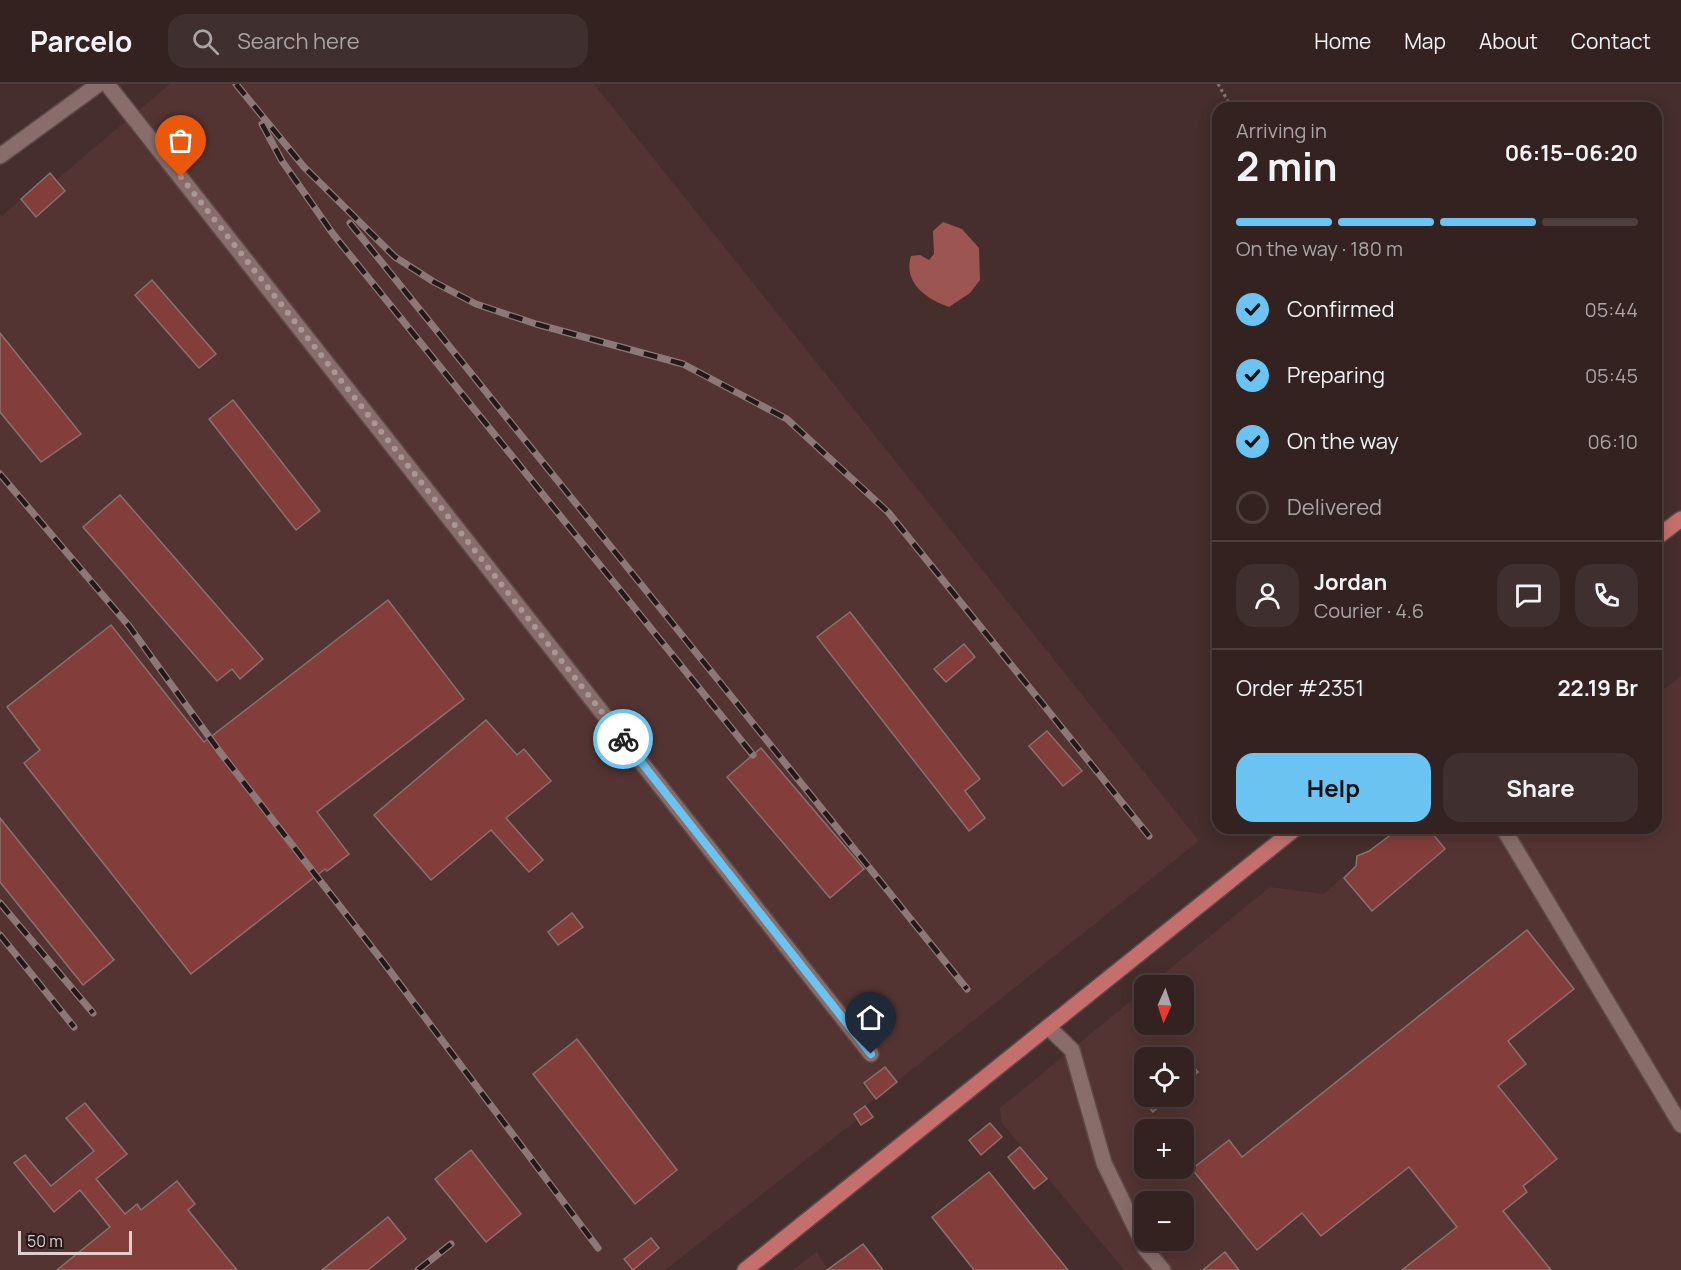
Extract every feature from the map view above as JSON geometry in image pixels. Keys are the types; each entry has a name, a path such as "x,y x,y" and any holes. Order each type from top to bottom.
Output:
{"main road":[{"path":"1662,533 1681,519"},
{"path":"745,1270 1289,834"}],"lane":[{"path":"0,156 99,84"},
{"path":"107,84 871,1054"},
{"path":"1507,834 1681,1125"},
{"path":"1048,1027 1072,1050 1104,1163 1146,1250 1163,1270"}],"path":[{"path":"1218,84 1228,102"}],"shaded area":[{"path":"170,84 594,84 1199,841 866,1106 873,1117 861,1125 857,1120 665,1270 0,1270 0,214 2,216 50,173 56,180","holes":["578,1039 677,1170 635,1203 537,1078"]},
{"path":"943,222 962,229 979,248 980,280 970,293 949,307 918,289 913,282 909,266 911,256 920,255 929,260 934,254 933,231"},
{"path":"1681,676 1681,1270 1124,1270 1001,1122 1000,1108 1134,998 1134,1035 1194,1035 1194,975 1162,975 1270,887 1323,894 1355,866 1357,856 1369,851 1392,834 1662,834 1662,690"},
{"path":"816,1252 829,1270 793,1270"}],"building":[{"path":"50,173 65,191 36,217 21,199"},
{"path":"152,280 216,354 199,368 135,295"},
{"path":"0,333 81,434 41,462 0,412"},
{"path":"233,400 320,511 296,530 209,419"},
{"path":"120,495 263,659 240,679 232,669 217,681 83,527"},
{"path":"388,600 464,699 317,812 349,854 327,871 325,869 191,974 24,763 40,750 7,707 111,625 204,742"},
{"path":"850,612 980,779 965,791 985,818 969,831 817,637"},
{"path":"964,644 975,657 946,682 934,669"},
{"path":"486,720 517,755 524,749 551,781 506,818 543,860 529,872 491,830 431,880 374,815"},
{"path":"1047,731 1082,771 1063,786 1029,746"},
{"path":"761,748 864,869 830,898 727,777"},
{"path":"0,818 114,960 83,985 0,882"},
{"path":"1392,834 1433,834 1445,849 1372,911 1344,878 1356,866 1357,856 1369,851"},
{"path":"572,913 583,927 558,945 548,932"},
{"path":"1527,930 1574,989 1508,1041 1526,1064 1498,1086 1557,1159 1523,1186 1527,1192 1503,1211 1551,1270 1402,1270 1457,1227 1409,1167 1321,1236 1302,1213 1257,1250 1194,1171 1194,1167 1229,1140 1242,1157"},
{"path":"577,1039 677,1170 635,1204 533,1074"},
{"path":"885,1067 897,1082 876,1099 864,1083"},
{"path":"85,1103 127,1154 96,1179 125,1214 137,1204 141,1210 177,1181 195,1204 188,1210 237,1270 57,1270 110,1227 80,1190 54,1212 14,1163 25,1155 51,1186 94,1151 66,1118"},
{"path":"865,1106 873,1117 861,1125 854,1114"},
{"path":"1149,1107 1158,1107 1153,1112"},
{"path":"990,1123 1002,1137 981,1155 969,1140"},
{"path":"1020,1147 1047,1179 1034,1189 1008,1157"},
{"path":"471,1150 521,1214 486,1242 435,1179"},
{"path":"989,1172 1068,1270 974,1270 932,1217"},
{"path":"388,1217 406,1239 368,1270 322,1270"},
{"path":"651,1238 659,1248 633,1270 624,1259"},
{"path":"863,1244 883,1270 827,1270"},
{"path":"1225,1252 1239,1270 1203,1270"}],"railway":[{"path":"236,84 304,167 395,257 434,282 476,304 536,324 683,364 787,419 888,512 1149,836"},
{"path":"262,124 282,161 333,234 753,755"},
{"path":"350,223 967,989"},
{"path":"0,474 129,626 220,752 384,963 598,1248"},
{"path":"0,903 93,1013"},
{"path":"0,935 74,1027"},
{"path":"418,1270 451,1244"}],"way so far":[{"path":"181,177 623,739"}],"route":[{"path":"623,739 871,1054"}]}
